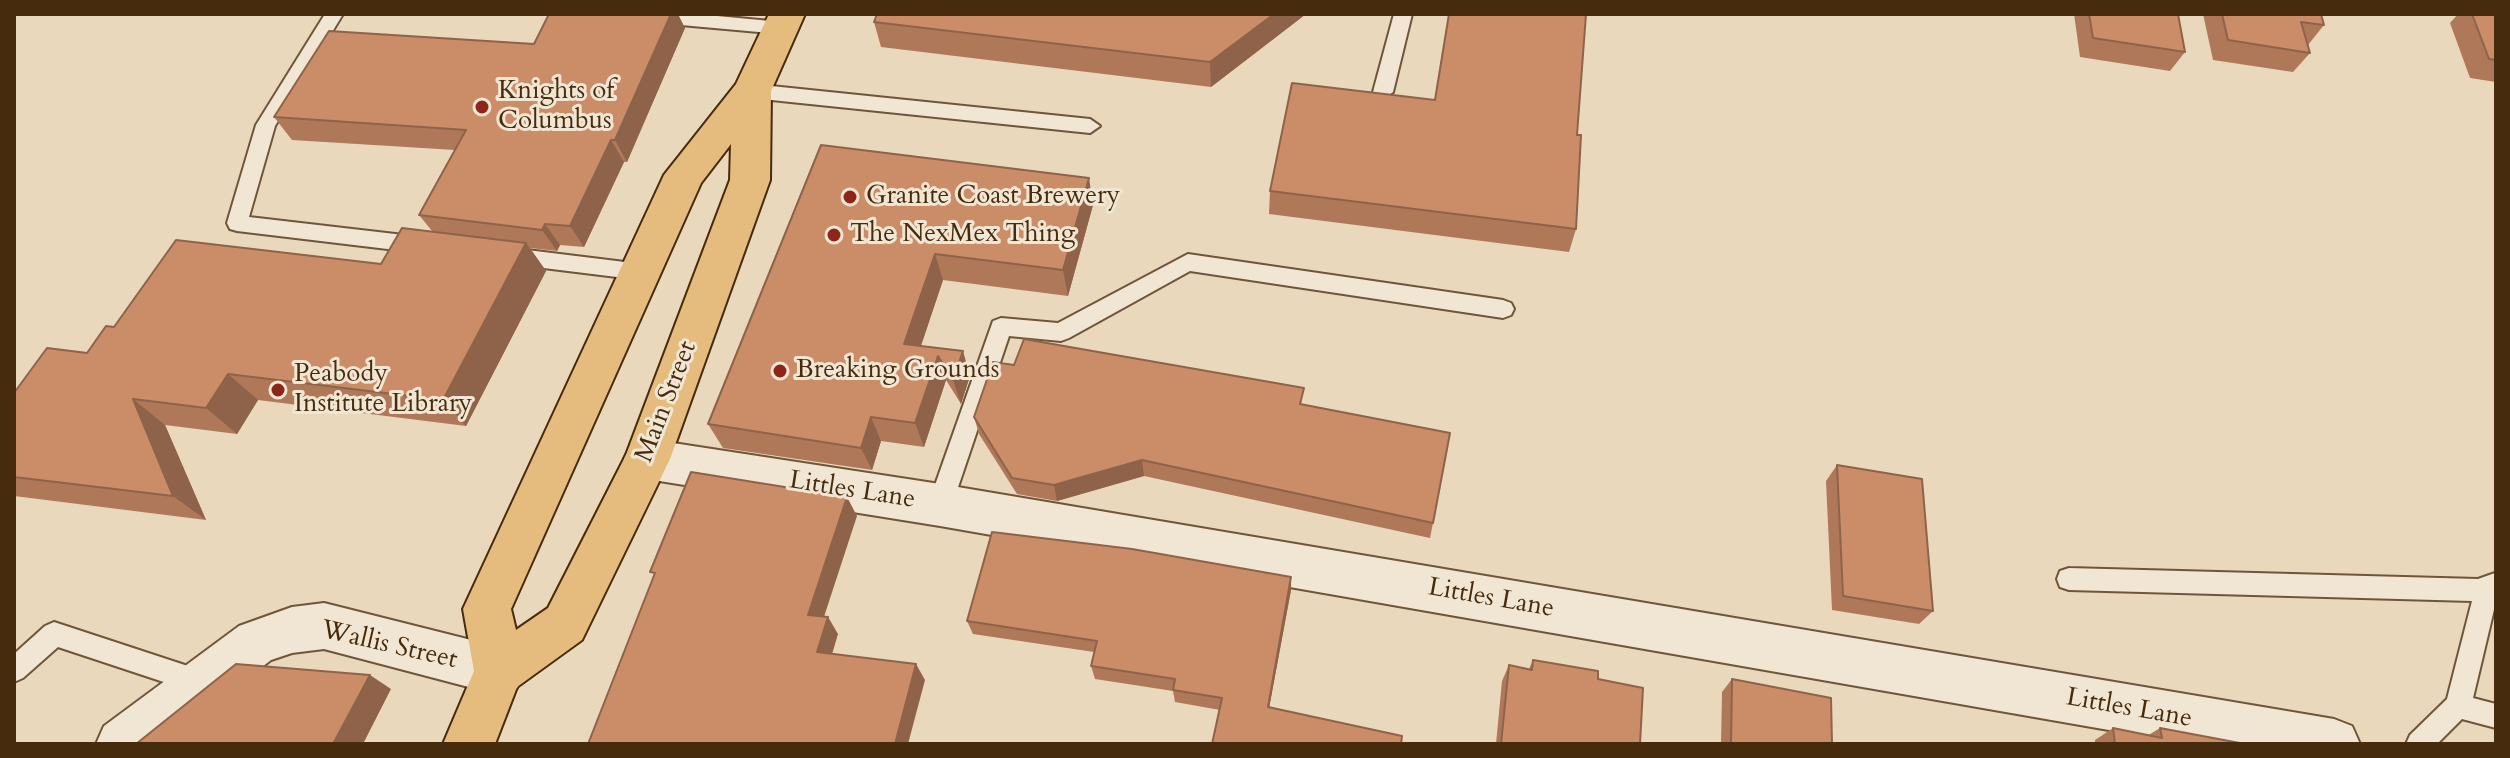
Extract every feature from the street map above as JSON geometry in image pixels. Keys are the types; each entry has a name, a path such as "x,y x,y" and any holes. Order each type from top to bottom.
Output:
{"main road":[{"name":"Main Street","path":"752,91 750,180 647,459 565,624 499,671 487,609 684,175 752,91 784,21"},
{"path":"469,744 499,671"}],"street":[{"name":"Littles Lane","path":"647,459 940,505 2334,744"},
{"name":"Wallis Street","path":"122,744 256,642 292,630 324,626 499,671"}],"lane":[{"path":"334,14 266,125 237,223 439,248"},
{"path":"625,14 784,21"},
{"path":"1383,92 1403,14"},
{"path":"752,91 1090,126"},
{"path":"485,253 641,272"},
{"path":"940,505 1001,327 1061,332 1188,262 1503,309"},
{"path":"2069,579 2491,587 2458,706 2419,744"},
{"path":"14,670 54,634 200,682"},
{"path":"2458,706 2496,716"}],"building":[{"path":"549,14 671,14 615,140 611,140 570,226 545,224 542,230 419,215 466,130 274,117 329,31 534,44"},
{"path":"877,14 1274,14 1210,62 874,22"},
{"path":"1449,14 1586,14 1577,135 1581,135 1576,229 1270,191 1292,83 1435,100"},
{"path":"2089,14 2178,14 2185,52 2093,38"},
{"path":"2222,14 2321,14 2324,25 2301,22 2310,53 2228,40"},
{"path":"2472,14 2496,14 2496,60 2489,59"},
{"path":"821,145 1089,178 1063,270 935,254 904,344 963,351 953,380 938,356 915,423 871,417 861,448 708,424"},
{"name":"Peabody Institute Library","path":"402,228 526,243 443,400 228,374 206,408 133,399 173,496 14,477 14,393 47,348 87,353 106,326 114,327 176,240 381,264"},
{"path":"1024,339 1304,388 1300,404 1450,433 1433,523 1142,460 1054,485 1012,478 974,417 993,362 1014,365"},
{"path":"1837,465 1922,479 1933,611 1843,596"},
{"path":"691,472 847,497 808,615 828,617 817,652 916,664 895,744 588,744 655,573 650,572"},
{"path":"992,532 1132,549 1291,577 1268,707 1402,736 1401,744 1212,744 1222,698 1173,690 1175,679 1091,666 1097,641 967,621"},
{"path":"1533,660 1598,671 1598,679 1643,688 1640,744 1501,744 1509,665 1532,670"},
{"path":"236,664 370,675 333,744 136,744"},
{"path":"1732,679 1831,698 1832,744 1731,744"},
{"path":"2113,728 2162,738 2160,728 2245,744 2115,744"}],"place":[{"name":"Knights of Columbus","path":"482,107"},
{"name":"Granite Coast Brewery","path":"850,197"},
{"name":"The NexMex Thing","path":"834,235"},
{"name":"Breaking Grounds","path":"780,371"},
{"name":"Peabody Institute Library","path":"278,390"}]}
